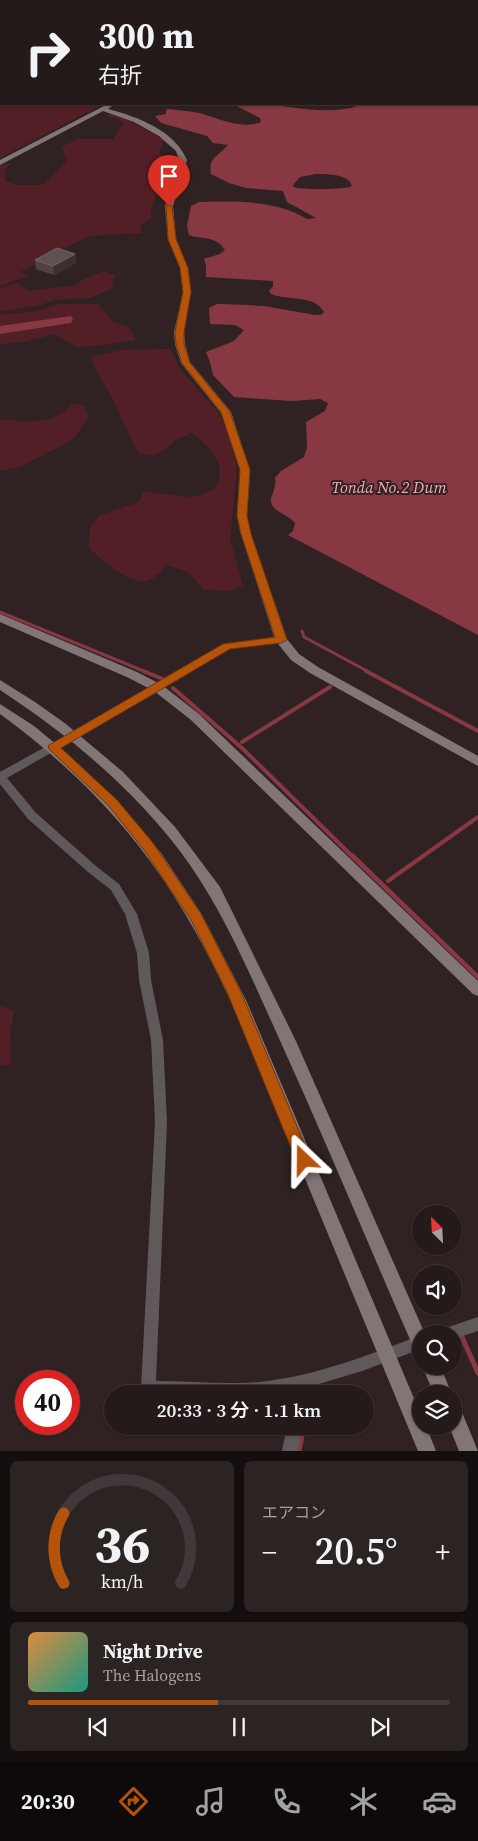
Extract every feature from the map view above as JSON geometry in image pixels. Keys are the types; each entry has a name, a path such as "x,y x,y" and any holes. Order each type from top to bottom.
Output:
{"street":[{"path":"0,163 110,105"},
{"path":"102,109 120,114 152,130 176,145 182,153 183,160 169,206 172,239 184,268 187,292 180,332 180,344 186,363 226,412 245,470 242,516 246,534 281,640 295,657 314,670 478,762"},
{"path":"0,618 133,675 158,688 195,717 478,990"},
{"path":"148,1385 161,1122 157,1040 145,980 142,953 131,914 115,888 32,816 0,777 158,688 227,646 281,640"},
{"path":"0,684 75,735 147,804 182,846 215,892 256,972 301,1070 413,1325"},
{"path":"0,708 54,748 112,802 149,846 196,917 234,992 427,1451"},
{"path":"462,1329 478,1324"},
{"path":"310,1385 412,1346"},
{"path":"290,1451 293,1435"},
{"path":"462,1435 469,1451"}],"shaded area":[{"path":"0,105 101,105 0,158"},
{"path":"109,114 122,117 165,140 159,151 171,167 155,199 151,219 141,224 141,233 89,236 20,272 28,276 0,286 0,165 12,163 5,169 5,181 17,185 43,185 67,161 62,147 77,139 113,139 123,124 120,120 106,116"},
{"path":"103,271 115,275 111,289 90,298 54,300 41,305 0,312 0,288 18,283 28,291 76,285 84,279"},
{"path":"60,304 98,304 113,322 129,327 136,340 79,348 54,334 23,342 0,344 0,315 38,311"},
{"path":"171,349 180,369 217,411 227,430 237,469 230,539 243,586 229,591 204,590 188,572 167,565 149,580 134,580 117,571 89,548 90,528 100,515 139,502 143,492 188,497 215,489 220,473 218,462 206,445 192,433 174,441 167,448 153,456 139,454 109,392 94,367 91,357 122,350"},
{"path":"71,404 84,405 89,417 74,438 20,467 0,471 0,419 46,420 61,414"},
{"path":"0,1006 14,1011 10,1035 11,1064 0,1066"}],"water":[{"name":"Tonda No.2 Dum","path":"235,105 273,105 324,110 340,110 355,107 356,105 478,105 478,635 288,535 293,531 295,523 272,505 271,499 275,478 281,471 304,457 307,448 306,422 325,411 328,403 320,399 292,401 234,397 213,375 206,352 234,341 244,330 235,325 210,324 209,308 217,304 264,306 315,315 321,315 324,312 320,306 307,300 271,294 269,291 273,286 273,281 206,277 204,259 220,254 225,250 213,240 189,235 187,226 191,206 199,202 255,203 282,208 307,219 316,218 287,202 283,191 246,188 229,183 211,174 212,161 228,145 213,143 207,136 161,123 155,116 166,114 168,109 199,113 246,125 261,122 260,118","holes":["316,174 347,179 352,186 313,189 298,188 293,185 300,177"]},
{"path":"71,316 73,319 71,323 0,334 0,326"},
{"path":"353,853 478,974 478,980 349,856"}],"building":[{"path":"57,248 75,254 53,266 35,260"}],"waterway":[{"path":"0,612 146,672"},
{"path":"302,631 304,637 369,672"},
{"path":"143,671 163,679"},
{"path":"366,671 478,731"},
{"path":"242,742 330,687"},
{"path":"173,688 243,749 354,858"},
{"path":"388,881 478,817"},
{"path":"462,1337 478,1373"},
{"path":"299,1451 302,1435"}],"route":[{"path":"169,206 172,239 184,268 187,292 180,332 180,344 186,363 226,412 245,470 242,516 246,534 281,640 227,646 54,748 112,802 149,846 196,917 234,992 304,1160"}]}
